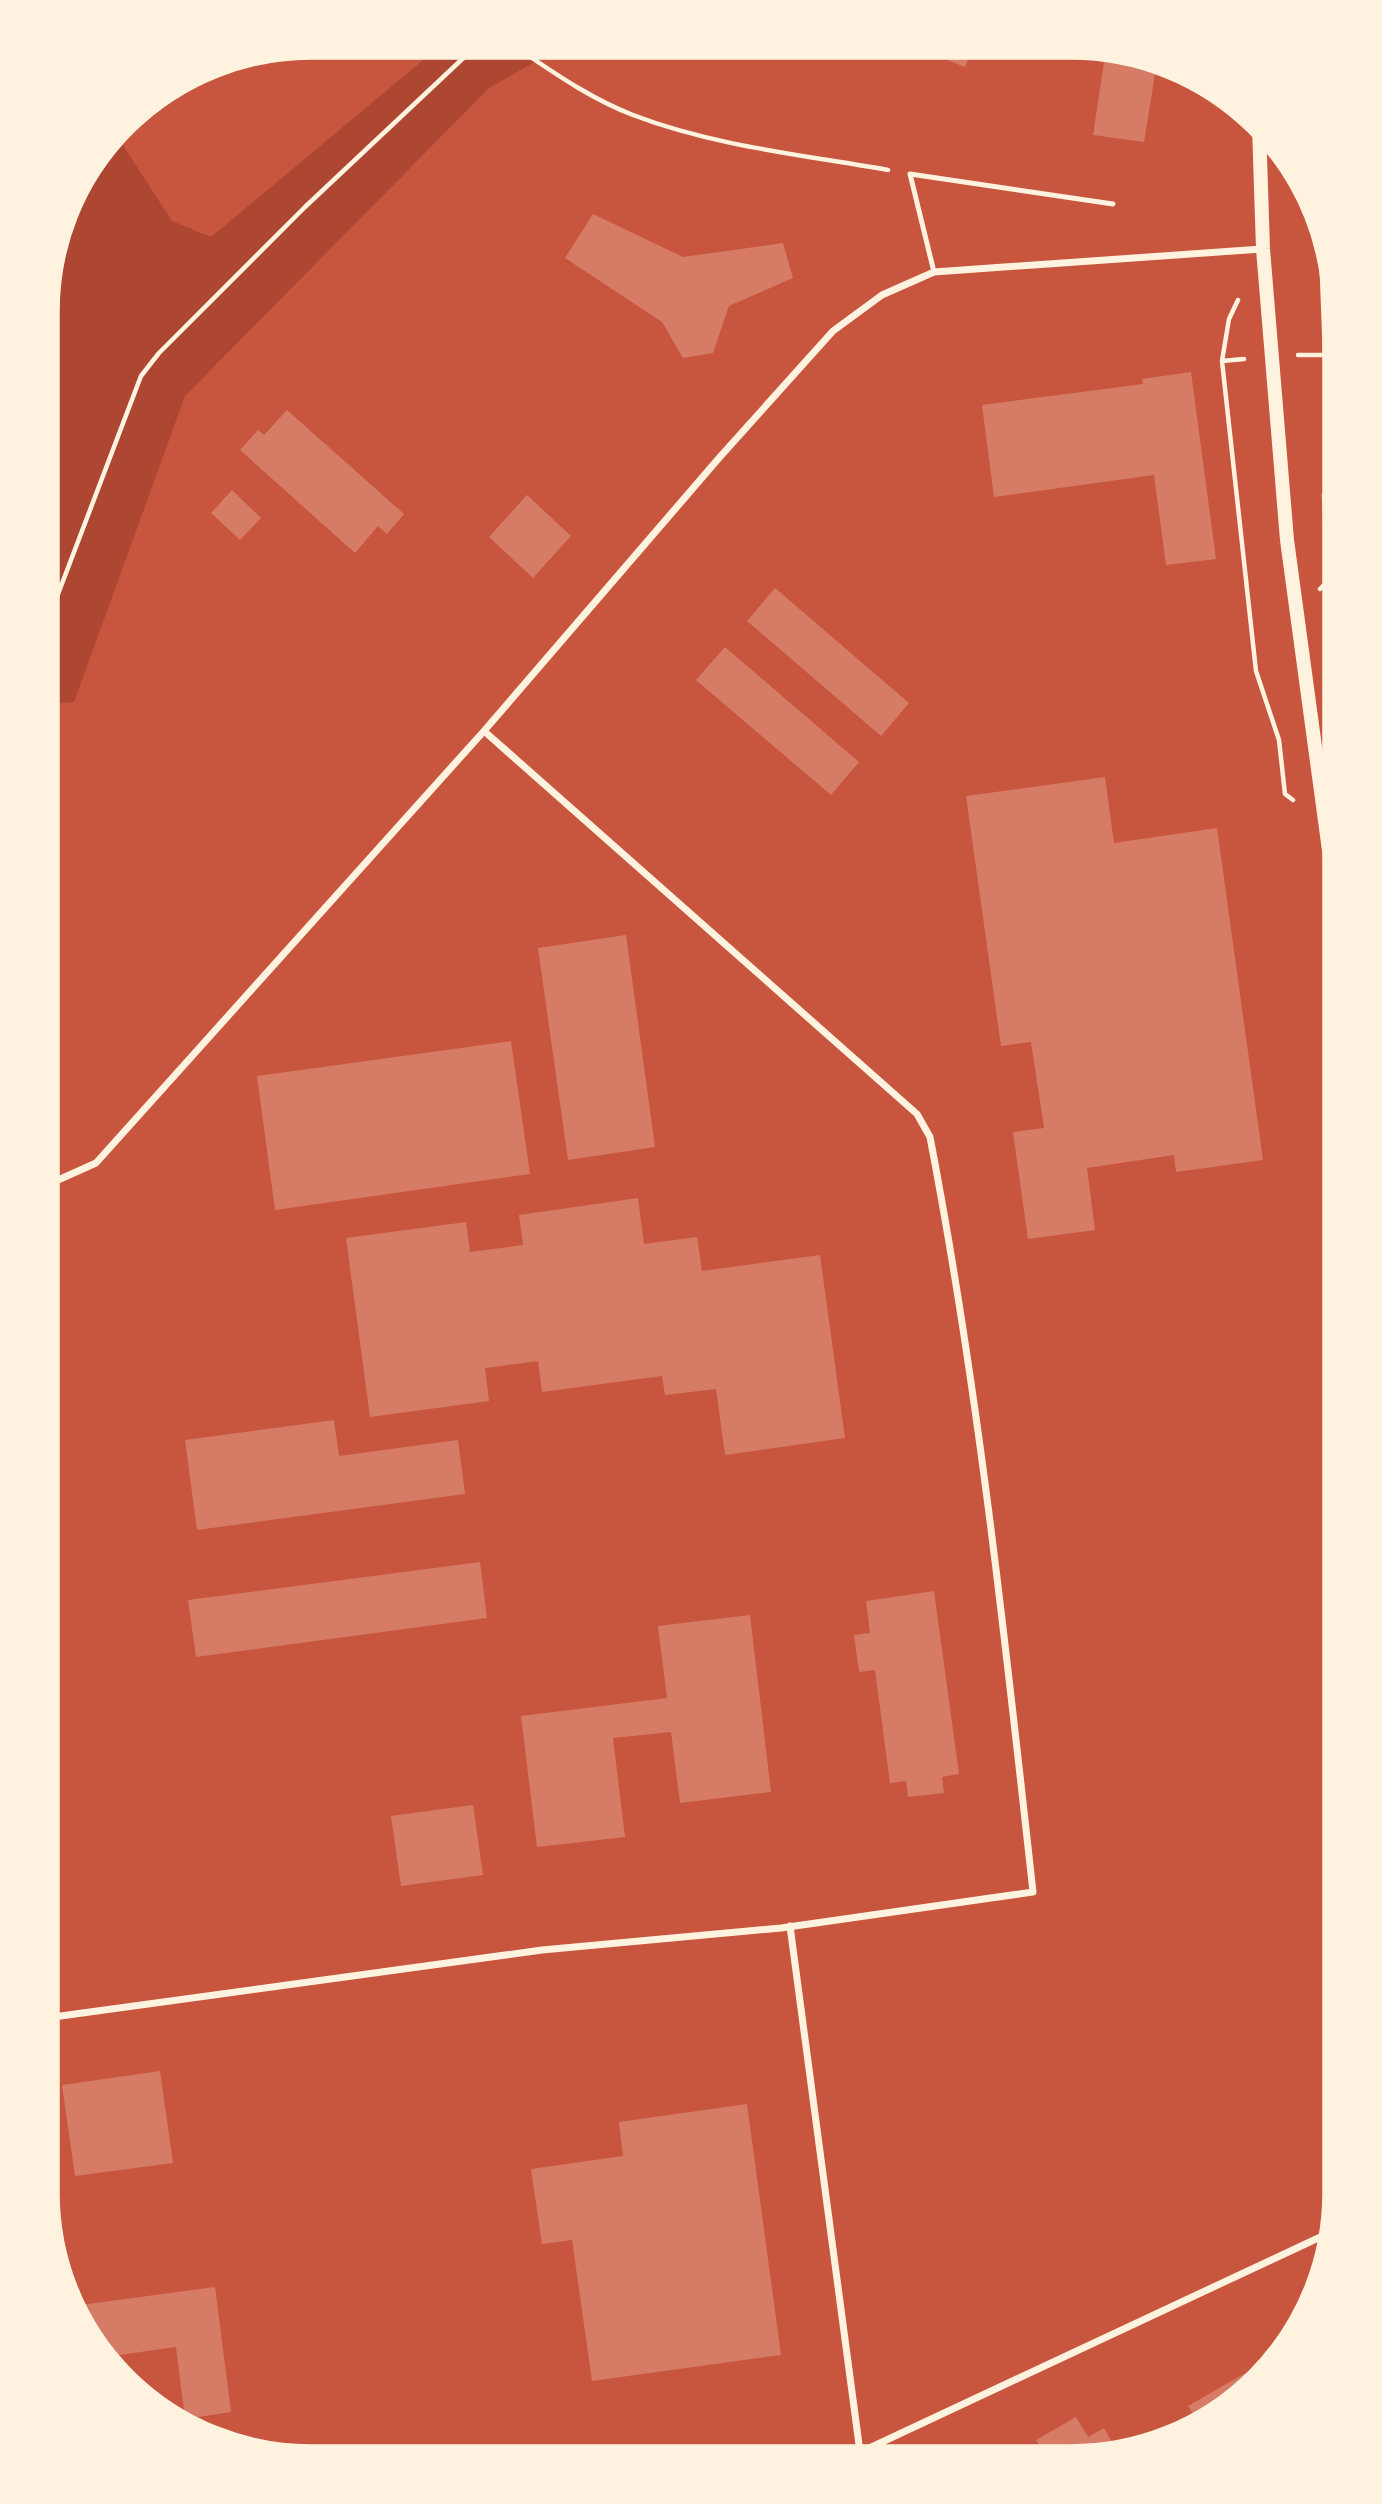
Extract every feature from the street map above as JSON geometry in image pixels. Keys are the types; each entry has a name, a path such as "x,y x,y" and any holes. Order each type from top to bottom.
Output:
{"main road":[{"path":"1260,142 1263,248 1287,540 1324,816"}],"street":[{"path":"58,1180 96,1163 484,730 710,468 833,331 882,295 934,272 1263,248"},
{"path":"58,2016 541,1950 790,1926 1033,1892 989,1507 961,1311 930,1137 917,1114 484,730"},
{"path":"790,1926 859,2446"},
{"path":"873,2446 1320,2237"}],"lane":[{"path":"934,272 910,174 1113,204"}],"path":[{"path":"58,594 141,376 159,353 305,207 463,58"},
{"path":"532,58 578,89 631,115 694,135 910,174"},
{"path":"1322,279 1324,328"},
{"path":"1229,319 1222,361 1256,671 1279,740 1284,794 1324,822"},
{"path":"1296,613 1324,585"}],"shaded area":[{"path":"426,58 542,58 489,88 185,396 74,702 58,704 58,294 66,245 92,184 122,143 172,221 211,237"}],"building":[{"path":"942,58 969,58 965,67"},
{"path":"1104,62 1155,72 1144,142 1093,135"},
{"path":"593,214 683,257 783,243 793,278 729,306 713,353 683,358 662,322 565,258"},
{"path":"1191,372 1216,559 1166,565 1154,475 994,497 982,405 1143,384 1142,379"},
{"path":"287,410 404,514 387,534 378,526 355,553 240,450 258,430 264,435"},
{"path":"232,490 261,518 240,540 211,513"},
{"path":"527,495 571,536 533,578 489,537"},
{"path":"775,588 909,703 881,736 747,621"},
{"path":"725,647 859,762 831,795 696,680"},
{"path":"1105,777 1114,843 1217,828 1263,1160 1176,1172 1174,1155 1087,1168 1095,1230 1028,1239 1013,1132 1044,1128 1031,1042 1001,1046 966,796"},
{"path":"626,935 655,1147 568,1160 538,948"},
{"path":"511,1041 530,1174 275,1210 257,1076"},
{"path":"638,1198 644,1244 697,1237 702,1271 820,1255 845,1438 725,1455 716,1389 665,1395 662,1376 542,1392 538,1361 485,1368 489,1401 370,1417 346,1238 466,1222 470,1252 523,1245 519,1215"},
{"path":"334,1420 339,1456 458,1440 465,1494 197,1530 185,1440"},
{"path":"480,1562 487,1618 196,1657 188,1600"},
{"path":"934,1591 959,1774 942,1777 944,1793 908,1797 906,1781 890,1783 875,1670 859,1672 854,1635 870,1633 866,1601"},
{"path":"750,1615 771,1792 680,1803 671,1732 613,1738 625,1837 537,1847 521,1716 667,1698 658,1626"},
{"path":"473,1805 483,1875 401,1886 391,1816"},
{"path":"160,2071 173,2163 75,2176 62,2085"},
{"path":"747,2104 781,2355 592,2381 572,2240 542,2244 531,2169 623,2156 619,2122"},
{"path":"215,2287 231,2412 194,2418 184,2412 176,2347 117,2355 100,2334 84,2305"},
{"path":"1253,2369 1212,2404 1193,2414 1188,2406"},
{"path":"1076,2417 1088,2437 1104,2428 1112,2442 1088,2446 1040,2446 1036,2440"}]}
